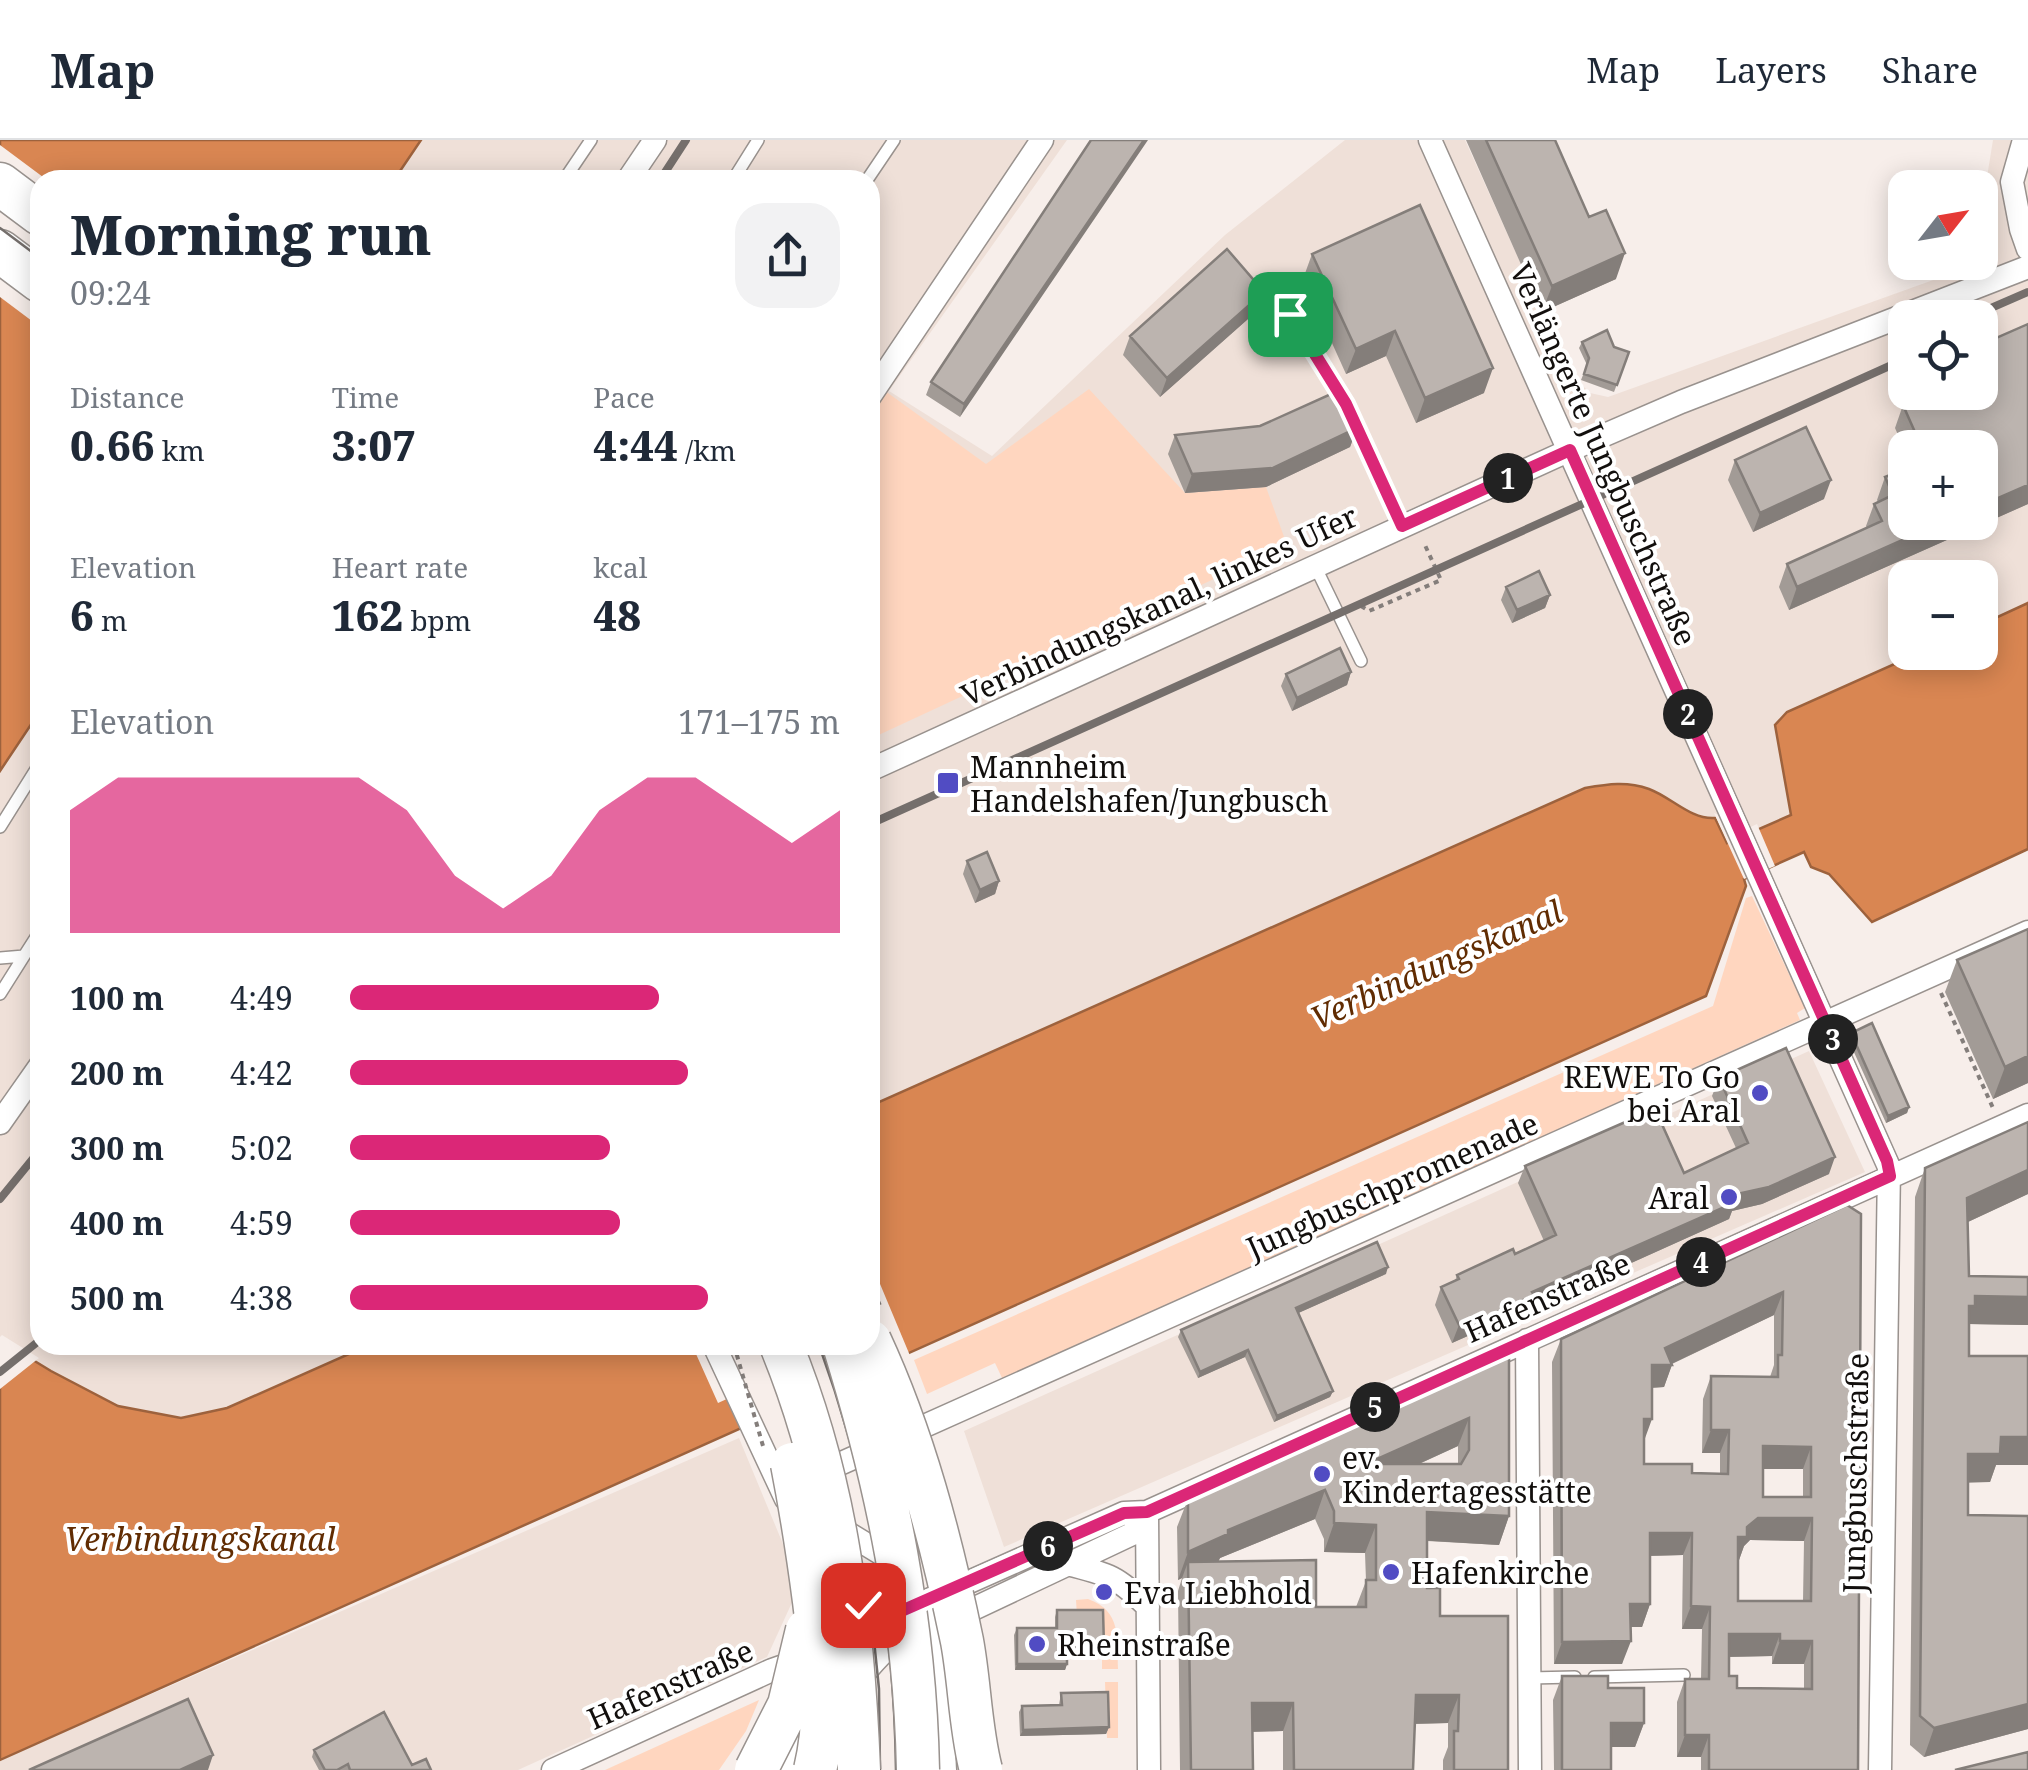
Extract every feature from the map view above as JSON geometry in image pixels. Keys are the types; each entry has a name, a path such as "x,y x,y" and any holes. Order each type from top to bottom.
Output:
{"highway":[{"path":"0,184 30,206"},
{"path":"0,251 30,274"},
{"path":"757,1355 790,1454 806,1539 833,1584 824,1720 812,1753"},
{"path":"785,1355 814,1443 841,1552 854,1656 860,1770"},
{"path":"847,1355 874,1442 899,1557 911,1642 918,1770"},
{"path":"875,1355 912,1450 938,1538 962,1645 981,1770"},
{"path":"756,1770 789,1705 833,1584"}],"main road":[{"path":"790,1770 812,1753 850,1677 886,1630"},
{"path":"772,1670 791,1687 804,1708 812,1753"}],"street":[{"path":"635,170 655,140"},
{"path":"880,381 1042,140"},
{"name":"Verlängerte Jungbuschstraße","path":"1430,140 1887,1161 1890,1176"},
{"path":"2024,140 2012,182 2028,249"},
{"name":"Verbindungskanal, linkes Ufer","path":"880,765 1570,450 1681,402 2028,268"},
{"name":"Jungbuschpromenade","path":"782,1492 2028,932"},
{"path":"0,1123 30,1080"},
{"name":"Hafenstraße","path":"886,1630 925,1601 1124,1513 1147,1512 2028,1115"},
{"name":"Jungbuschstraße","path":"1880,1770 1890,1176"},
{"path":"1527,1340 1530,1770"},
{"path":"718,1355 782,1492 833,1584 863,1605 886,1630"},
{"path":"782,1492 874,1557 902,1567 925,1601 935,1626 945,1770"},
{"path":"1147,1512 1150,1770"},
{"name":"Hafenstraße","path":"553,1770 821,1650 886,1630 935,1626 1132,1534 1147,1512"},
{"path":"1068,1564 1109,1574 1148,1608"},
{"path":"821,1650 833,1584"}],"lane":[{"path":"570,170 590,140"},
{"path":"739,170 758,140"},
{"path":"874,170 894,140"},
{"path":"1290,314 1346,404 1402,526"},
{"path":"1316,568 1361,662"},
{"path":"0,827 30,780"},
{"path":"0,994 30,947"},
{"path":"0,958 24,956"},
{"path":"1529,1678 1684,1674"}],"path":[{"path":"1361,606 1369,611 1441,580 1424,543"},
{"path":"1933,975 2001,1127"},
{"path":"737,1355 766,1458"}],"shaded area":[{"path":"421,140 1067,140 889,391 992,456 1225,235 1345,140 1465,140 1564,359 1590,393 1608,397 1933,280 1998,280 1998,170 1988,170 1993,140 2028,140 2028,603 1998,617 1998,560 1888,560 1888,667 1787,712 1775,726 1791,815 1726,843 1715,818 1702,817 1650,789 1585,788 880,1102 880,170 401,170"},
{"path":"880,387 986,464 1089,389 1185,493 1266,487 1287,545 880,734"},
{"path":"30,726 30,1355 346,1355 227,1408 181,1418 118,1406 0,1340 0,771"},
{"path":"1752,896 1805,1008 1797,1013 1800,1020 1003,1380 995,1363 927,1394 914,1360 1713,1006 1746,898"},
{"path":"1809,1051 1865,1172 1004,1547 964,1431"},
{"path":"739,1438 800,1585 767,1657 518,1770 0,1770 0,1760"},
{"path":"1088,1599 1099,1604 1112,1619 1118,1669 1102,1669 1102,1617 1077,1616 1076,1600"},
{"path":"1105,1682 1118,1682 1118,1738 1107,1738"},
{"path":"759,1700 746,1731 719,1770 605,1770"}],"water":[{"path":"0,140 421,140 401,170 30,170 30,726 0,771"},
{"name":"Verbindungskanal","path":"2028,603 2028,849 1872,922 1829,874 1811,867 1804,852 1744,879 1746,886 1706,996 0,1760 0,1340 118,1406 181,1418 227,1408 346,1355 880,1355 880,1102 1585,788 1625,784 1649,789 1689,812 1715,818 1727,843 1791,815 1775,725 1787,712 1888,667 1888,670 1998,670 1998,617"}],"pier":[{"path":"0,145 34,170 30,170 30,320 0,297"},
{"path":"1714,813 1719,815 1729,837 1757,824 1775,866 1744,879"},
{"path":"880,1284 911,1358 751,1430 740,1393 718,1403 696,1355 880,1355"},
{"path":"0,1337 39,1358 0,1389"}],"building":[{"path":"1091,140 1144,140 964,404 931,382"},
{"path":"1486,140 1555,140 1589,217 1606,210 1625,253 1552,286"},
{"path":"1420,205 1493,368 1425,398 1395,331 1356,349 1312,254"},
{"path":"1227,249 1264,292 1167,378 1130,336"},
{"path":"2028,324 2028,485 1998,498 1998,430 1914,430 1905,410 1998,410 1998,337"},
{"path":"1607,330 1614,347 1629,352 1617,385 1584,374 1589,358 1582,342"},
{"path":"1340,390 1357,428 1273,468 1192,474 1175,435 1260,426"},
{"path":"1806,427 1831,480 1760,513 1735,460"},
{"path":"1888,497 1888,540 1903,540 1797,587 1787,564 1882,521 1874,504"},
{"path":"1539,571 1550,595 1517,610 1506,587"},
{"path":"1340,648 1351,672 1297,698 1286,674"},
{"path":"987,852 999,881 980,890 967,861"},
{"path":"2028,929 2028,1056 2005,1067 1957,960"},
{"path":"1872,1023 1909,1107 1888,1116 1851,1033"},
{"path":"1786,1048 1835,1157 1769,1187 1733,1195 1736,1202 1532,1292 1534,1295 1478,1321 1476,1317 1459,1325 1441,1287 1459,1279 1457,1275 1513,1249 1515,1254 1556,1235 1525,1166 1655,1109 1684,1173 1748,1143 1719,1078"},
{"path":"2028,1122 2028,1170 1967,1198 1969,1276 2028,1277 2028,1297 1975,1296 1975,1306 1969,1306 1969,1356 2028,1356 2028,1437 2001,1437 2000,1454 1968,1454 1968,1515 2028,1516 2028,1704 1934,1728 1920,1716 1925,1168"},
{"path":"1847,1205 1861,1214 1858,1770 1709,1770 1709,1735 1685,1735 1685,1679 1709,1679 1710,1607 1691,1606 1692,1533 1650,1533 1650,1604 1630,1604 1631,1641 1562,1642 1561,1339","holes":["1783,1292 1778,1377 1711,1376 1711,1430 1729,1430 1728,1474 1692,1473 1692,1464 1644,1464 1644,1419 1652,1419 1652,1365 1672,1365 1665,1348","1763,1446 1811,1447 1811,1497 1763,1497","1758,1518 1812,1518 1811,1601 1738,1601 1738,1537 1747,1537 1747,1527","1729,1634 1780,1634 1780,1641 1812,1641 1812,1689 1737,1688 1737,1676 1729,1676"]},
{"path":"1377,1242 1388,1267 1296,1308 1333,1391 1277,1416 1248,1350 1200,1372 1181,1330"},
{"path":"1509,1355 1509,1516 1427,1512 1427,1588 1440,1588 1440,1616 1508,1616 1508,1770 1454,1770 1459,1695 1416,1695 1413,1770 1294,1770 1293,1703 1252,1703 1253,1770 1191,1770 1188,1562 1316,1560 1316,1607 1366,1607 1366,1580 1376,1580 1376,1525 1334,1523 1334,1511 1325,1490 1228,1530 1228,1534 1188,1552 1188,1499","holes":["1469,1418 1469,1450 1461,1464 1366,1464"]},
{"path":"1057,1610 1103,1610 1104,1646 1067,1646 1067,1664 1017,1664 1017,1628 1057,1628"},
{"path":"1562,1676 1608,1676 1608,1688 1644,1688 1644,1723 1611,1723 1611,1770 1562,1770"},
{"path":"1108,1692 1109,1727 1023,1730 1022,1706 1062,1705 1061,1693"},
{"path":"188,1699 213,1755 180,1770 29,1770"},
{"path":"384,1712 412,1765 426,1759 431,1770 350,1770 348,1764 337,1770 325,1770 314,1750"},
{"path":"2028,1752 2028,1770 1955,1770"}],"tram line":[{"path":"0,228 30,250"},
{"path":"822,1355 852,1450 876,1554 890,1660 896,1770"},
{"path":"868,1582 879,1689 880,1770"}],"railway":[{"path":"666,170 686,140"},
{"path":"1998,305 2028,292"},
{"path":"880,820 1888,367"},
{"path":"0,1199 30,1162"},
{"path":"0,1372 30,1348"}],"place":[{"name":"Mannheim Handelshafen/Jungbusch","path":"948,783"},
{"name":"REWE To Go bei Aral","path":"1760,1093"},
{"name":"Aral","path":"1729,1197"},
{"name":"ev. Kindertagesstätte","path":"1322,1474"},
{"name":"Hafenkirche","path":"1391,1572"},
{"name":"Eva Liebhold","path":"1104,1592"},
{"name":"Rheinstraße","path":"1037,1644"}],"route":[{"path":"863,1605 890,1616 1124,1513 1147,1512 1890,1176 1887,1161 1570,450 1402,526 1346,404 1290,314"}]}
